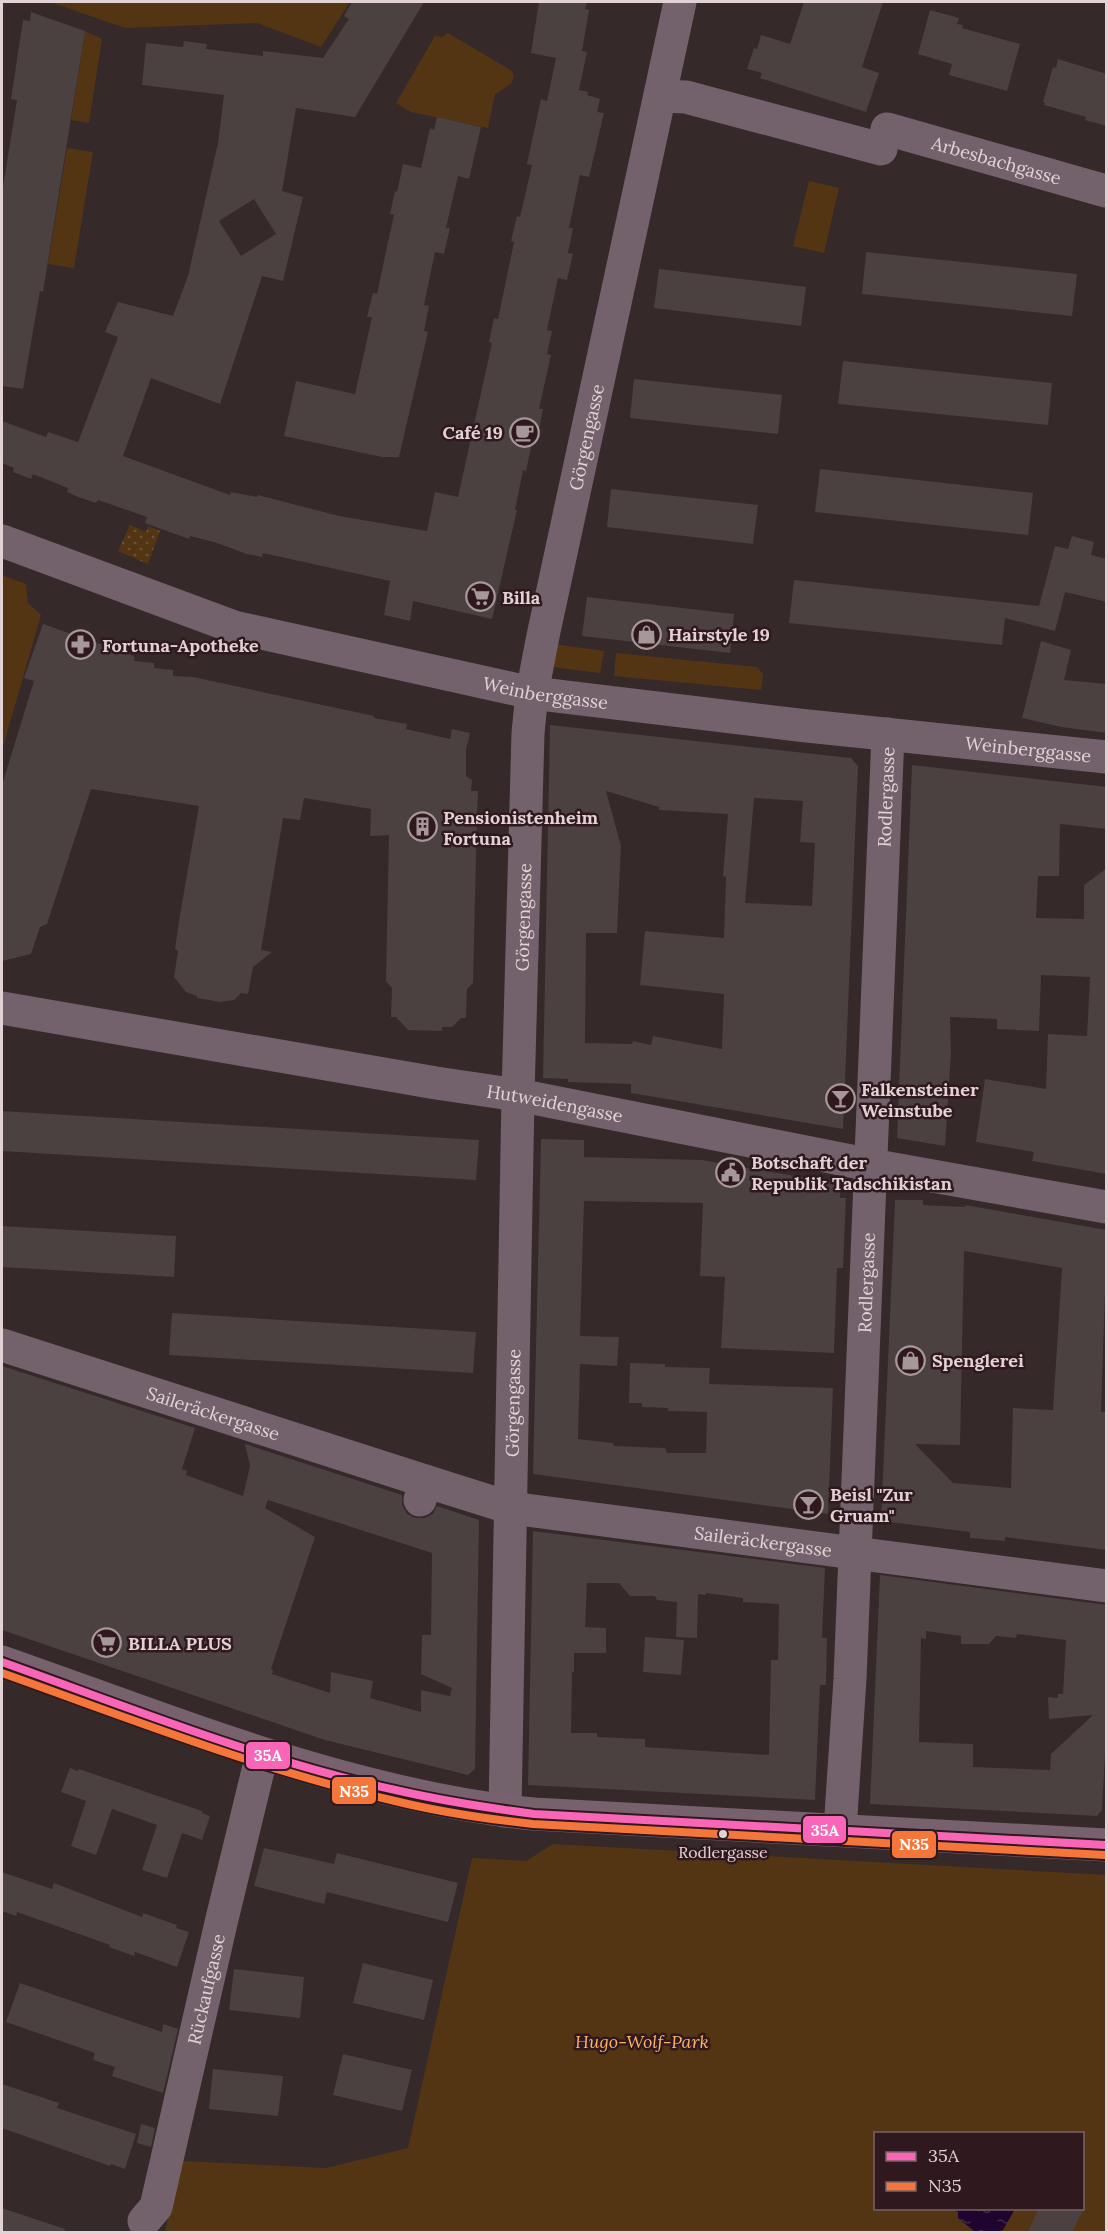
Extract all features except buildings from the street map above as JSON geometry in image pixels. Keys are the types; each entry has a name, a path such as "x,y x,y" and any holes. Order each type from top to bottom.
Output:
{"main road":[{"path":"2,1662 262,1754 458,1804 505,1811 1107,1845"}],"street":[{"name":"Görgengasse","path":"505,1811 518,1095 528,734 532,693 680,2"},
{"name":"Arbesbachgasse","path":"660,96 686,97 884,139 1107,191"},
{"name":"Weinberggasse","path":"2,541 234,627 532,693 1107,757"},
{"name":"Rodlergasse","path":"840,1830 850,1679 888,734"},
{"name":"Hutweidengasse","path":"2,1008 424,1081 518,1095 871,1166 1107,1207"},
{"name":"Saileräckergasse","path":"2,1345 422,1491 511,1508 1107,1586"},
{"name":"Rückaufgasse","path":"144,2221 156,2207 220,1923 262,1754"}],"green space":[{"path":"50,2 350,2 321,47 257,23 125,28"},
{"path":"85,31 102,39 89,123 71,120"},
{"path":"448,33 512,71 514,77 511,84 495,94 488,128 411,112 396,103 435,36 442,37"},
{"path":"67,148 93,152 74,268 48,264"},
{"path":"809,181 839,188 824,253 793,246"},
{"path":"130,525 146,532 148,526 160,531 148,564 118,551"},
{"path":"2,575 26,584 28,603 41,615 2,750"},
{"path":"547,643 604,651 600,673 544,666"},
{"path":"616,653 757,667 763,674 761,690 614,676"},
{"name":"Hugo-Wolf-Park","path":"553,1844 1106,1875 1106,2232 165,2232 181,2161 326,2168 408,2148 472,1858 526,1861"}],"water":[{"path":"953,2210 1014,2210 1003,2230 996,2232 974,2231 958,2218 958,2212"}],"transit line":[{"name":"35A","path":"2,1662 249,1750 349,1779 467,1804 534,1814 1106,1845"},
{"name":"N35","path":"2,1673 245,1759 395,1801 464,1815 533,1824 1105,1855"}],"place":[{"name":"Café 19","path":"524,432"},
{"name":"Billa","path":"481,597"},
{"name":"Hairstyle 19","path":"647,634"},
{"name":"Fortuna-Apotheke","path":"81,645"},
{"name":"Pensionistenheim Fortuna","path":"422,827"},
{"name":"Falkensteiner Weinstube","path":"840,1099"},
{"name":"Botschaft der Republik Tadschikistan","path":"730,1172"},
{"name":"Spenglerei","path":"911,1360"},
{"name":"Beisl \"Zur Gruam\"","path":"809,1504"},
{"name":"BILLA PLUS","path":"107,1643"},
{"name":"Rodlergasse","path":"723,1834"}]}
